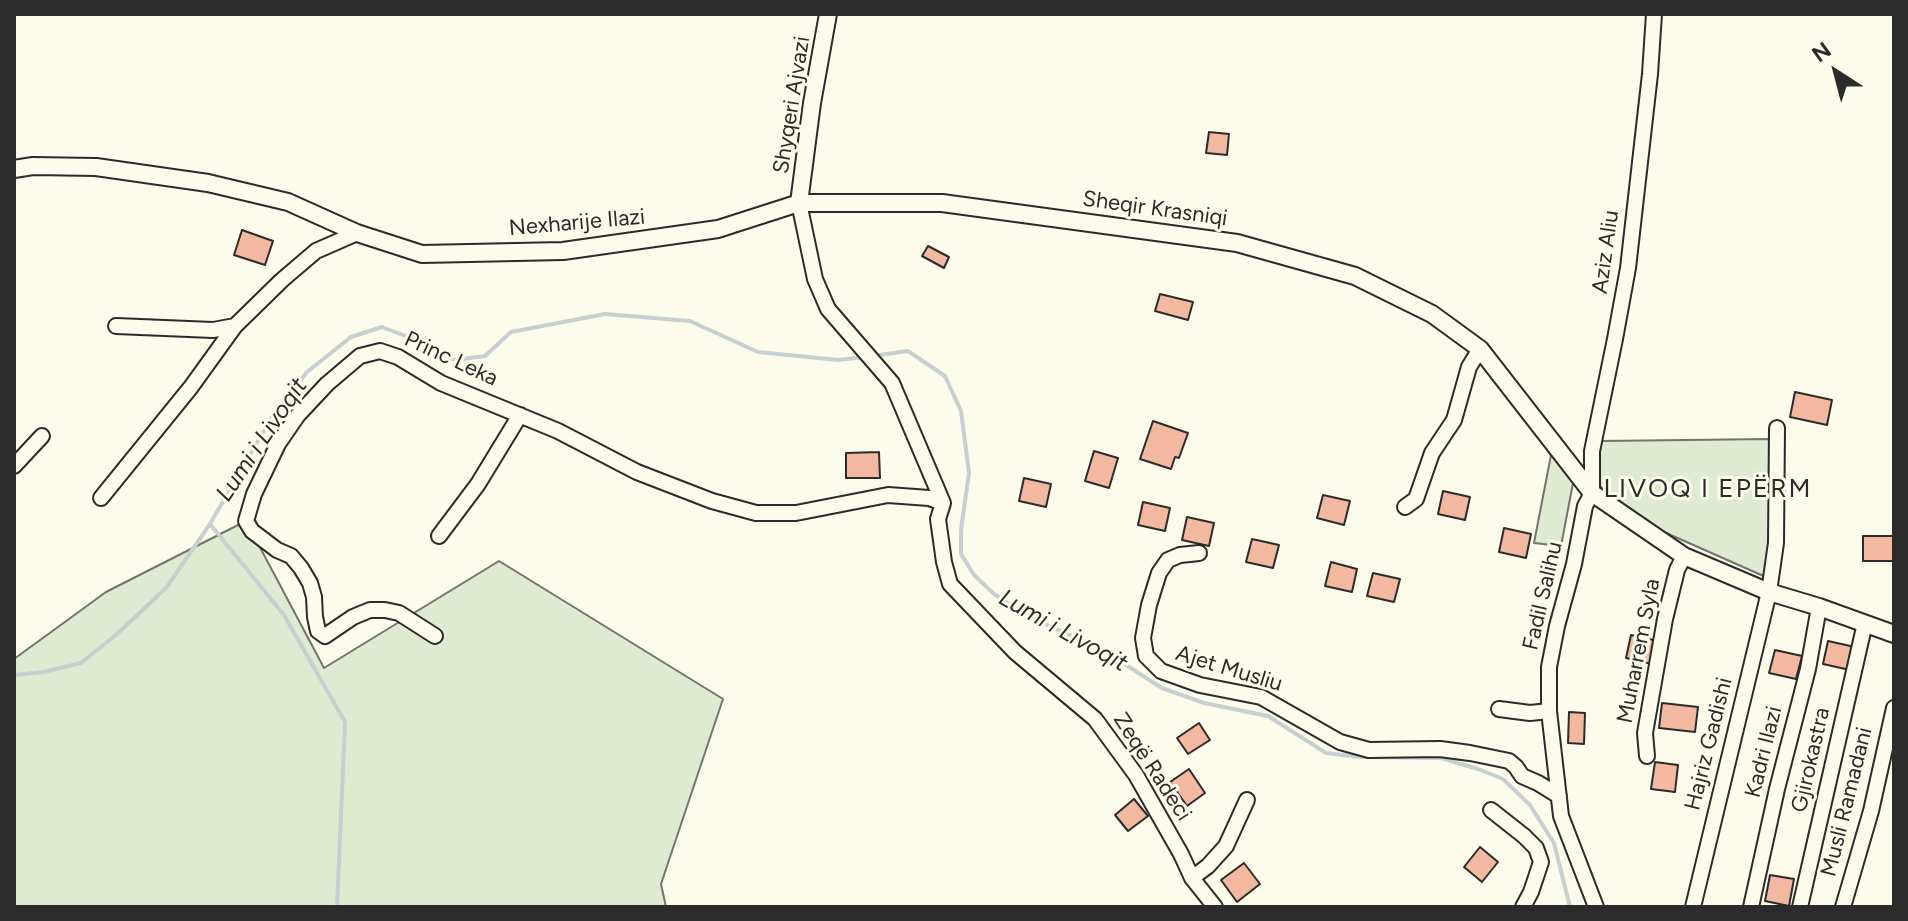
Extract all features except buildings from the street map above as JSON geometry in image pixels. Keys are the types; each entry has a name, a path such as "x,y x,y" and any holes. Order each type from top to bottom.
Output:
{"street":[{"name":"Shyqeri Ajvazi","path":"799,203 828,14"},
{"name":"Aziz Aliu","path":"1592,493 1592,451 1628,268 1654,14"},
{"name":"Nexharije Ilazi","path":"14,169 33,166 96,167 208,183 288,202 357,233 422,254 563,251 718,229 799,203"},
{"name":"Zeqë Radeci","path":"799,203 815,279 828,309 892,383 943,503 938,519 950,584 1015,652 1095,719 1136,775 1192,878 1215,907"},
{"name":"Sheqir Krasniqi","path":"799,203 942,203 1237,243 1355,276 1432,314 1480,349 1592,493"},
{"path":"101,498 191,387 235,326 316,251 357,233"},
{"path":"116,326 213,330 235,326"},
{"path":"1405,507 1416,499 1432,453 1454,420 1469,367 1480,349"},
{"name":"Princ Leka","path":"435,636 399,613 370,610 353,617 325,636 318,631 314,597 301,568 291,556 277,550 252,531 246,521 254,494 278,444 298,415 327,384 360,356 380,351 398,357 441,383 558,431 637,472 712,501 756,513 796,513 888,495 929,498 943,503"},
{"path":"439,536 478,484 520,415"},
{"path":"1769,592 1776,543 1777,428"},
{"path":"14,466 42,436"},
{"name":"Muharrem Syla","path":"1592,493 1684,556 1769,592 1894,634"},
{"name":"Fadil Salihu","path":"1592,493 1585,506 1574,564 1557,626 1549,667 1549,711 1561,816 1596,907"},
{"name":"Ajet Musliu","path":"1199,553 1168,560 1159,573 1143,638 1146,656 1161,671 1200,685 1261,697 1340,742 1369,750 1440,749 1509,761 1522,776 1559,796"},
{"name":"Muharrem Syla","path":"1647,756 1645,733 1665,619 1677,570 1684,556"},
{"name":"Hajriz Gadishi","path":"1693,907 1769,592"},
{"name":"Kadri Ilazi","path":"1751,907 1808,669 1819,607"},
{"name":"Gjirokastra","path":"1800,907 1865,623"},
{"name":"Musli Ramadani","path":"1843,907 1871,811 1894,708"},
{"path":"1499,709 1530,713 1549,711"},
{"path":"1192,878 1226,846 1247,800"},
{"path":"1491,810 1536,848 1541,862 1523,907"}],"green space":[{"path":"1771,439 1772,525 1768,578 1655,528 1597,484 1601,441"},
{"path":"1552,450 1574,478 1561,546 1534,543"},
{"path":"246,521 324,668 499,561 723,699 661,884 666,907 14,907 14,659 106,592"}],"waterway":[{"name":"Lumi i Livoqit","path":"14,675 81,663 166,588 210,524 273,415 307,372 351,337 382,327 455,360 485,356 511,332 605,314 690,321 758,352 838,360 864,357"},
{"name":"Lumi i Livoqit","path":"873,356 908,351 945,376 961,411 969,473 961,554 974,575 993,593 1026,616 1098,647 1162,688 1204,703 1268,716 1326,753 1360,757 1441,758 1503,779 1530,805 1554,843 1570,907"},
{"path":"210,524 284,615 345,722 337,907"}],"district":[{"name":"LIVOQ I EPËRM","path":"1708,489"}]}
